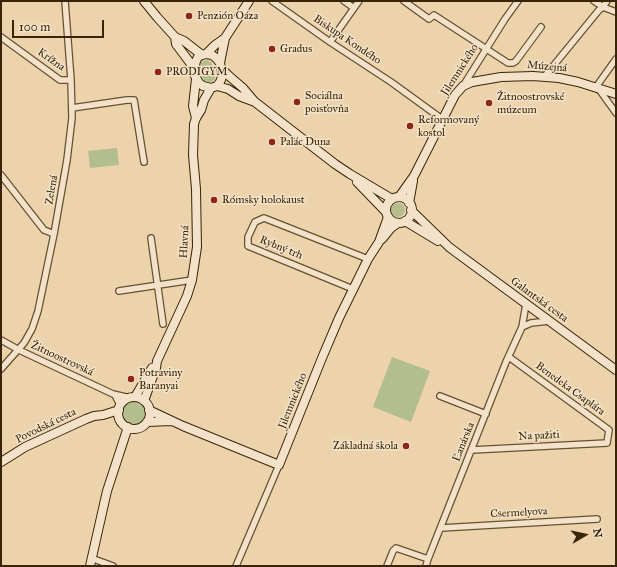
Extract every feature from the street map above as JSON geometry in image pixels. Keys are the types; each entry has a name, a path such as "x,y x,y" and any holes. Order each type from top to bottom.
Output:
{"main road":[{"path":"144,1 175,37 204,54 216,58 229,76 243,88 254,102 350,174 396,198 405,199 410,207 410,216 402,222 392,221 350,174"},
{"path":"194,69 198,57 225,38 249,1"},
{"path":"175,37 176,44 194,69 196,79 193,106 196,118"},
{"path":"196,118 201,110 204,100 220,82 222,77 221,65 225,38"},
{"name":"Múzejná","path":"463,86 472,82 501,77 545,76 559,78 616,94"},
{"path":"196,79 203,86 228,89 239,96 254,102"},
{"name":"Jilemnického","path":"396,198 403,193 414,176 455,95 463,86"},
{"name":"Hlavná","path":"144,400 156,368 157,361 188,296 192,280 197,246 196,189 193,155 193,140 196,118"},
{"name":"Jilemnického","path":"410,207 414,176"},
{"path":"387,214 387,205 396,198"},
{"name":"Galantská cesta","path":"410,207 449,247"},
{"name":"Jilemnického","path":"378,242 387,214"},
{"name":"Jilemnického","path":"278,465 339,318 368,259 378,242 391,228 402,222"},
{"name":"Galantská cesta","path":"402,222 449,247 616,370"},
{"name":"Hlavná","path":"132,397 152,366 157,361"},
{"path":"132,397 144,400 149,410 147,422 138,428 128,427 123,424 119,411 124,400 132,397"},
{"path":"149,410 278,465"},
{"name":"Povodská cesta","path":"1,462 25,447 86,419 119,411"},
{"path":"147,422 173,421"},
{"path":"91,562 106,491 128,427"}],"street":[{"name":"Zelená","path":"1,369 19,350 26,340 32,329 38,311 67,160 72,108 65,1"},
{"name":"Biskupa Kondého","path":"272,1 330,42 391,82 442,119"},
{"path":"344,1 354,8"},
{"path":"330,42 359,1"},
{"path":"404,1 429,19 434,15 486,50 510,64 516,61 541,27"},
{"name":"Jilemnického","path":"463,86 518,1"},
{"path":"594,1 603,7 616,12"},
{"path":"545,76 607,1"},
{"name":"Krížna","path":"1,37 60,80 71,80"},
{"path":"616,59 597,88 616,114"},
{"path":"72,108 134,100 144,162"},
{"path":"1,175 44,230 54,234"},
{"name":"Rybný trh","path":"353,289 248,246 248,237 255,222 264,218 368,259"},
{"path":"151,238 163,324"},
{"path":"119,292 192,280"},
{"name":"Ľanárska","path":"426,566 506,362 522,327 526,304"},
{"path":"522,327 531,323 549,321"},
{"name":"Žitnoostrovská","path":"1,340 115,395 132,397"},
{"name":"Benedeka Csaplára","path":"509,357 609,430 607,443"},
{"path":"115,395 119,411"},
{"path":"440,396 486,414"},
{"name":"Na pažiti","path":"472,450 607,443"},
{"path":"236,566 278,465"},
{"name":"Csermelyova","path":"441,528 597,519"},
{"path":"387,566 393,550 396,548 428,559"},
{"path":"91,562 113,566"}],"green space":[{"path":"206,60 211,62 215,70 215,79 208,83 204,81 200,69 201,62"},
{"path":"117,148 119,165 90,168 88,151"},
{"path":"395,203 401,203 405,207 405,213 401,217 395,217 391,213 391,207"},
{"path":"392,357 430,371 411,422 373,407"},
{"path":"134,401 142,405 146,413 142,421 134,425 126,421 122,413 126,405"}],"place":[{"name":"Penzión Oáza","path":"189,16"},
{"name":"Gradus","path":"272,49"},
{"name":"PRODIGYM","path":"158,72"},
{"name":"Sociálna poisťovňa","path":"297,102"},
{"name":"Žitnoostrovské múzeum","path":"489,103"},
{"name":"Reformovaný kostol","path":"410,126"},
{"name":"Palác Duna","path":"272,142"},
{"name":"Rómsky holokaust","path":"214,200"},
{"name":"Potraviny Baranyai","path":"131,379"},
{"name":"Základná škola","path":"406,446"}]}
